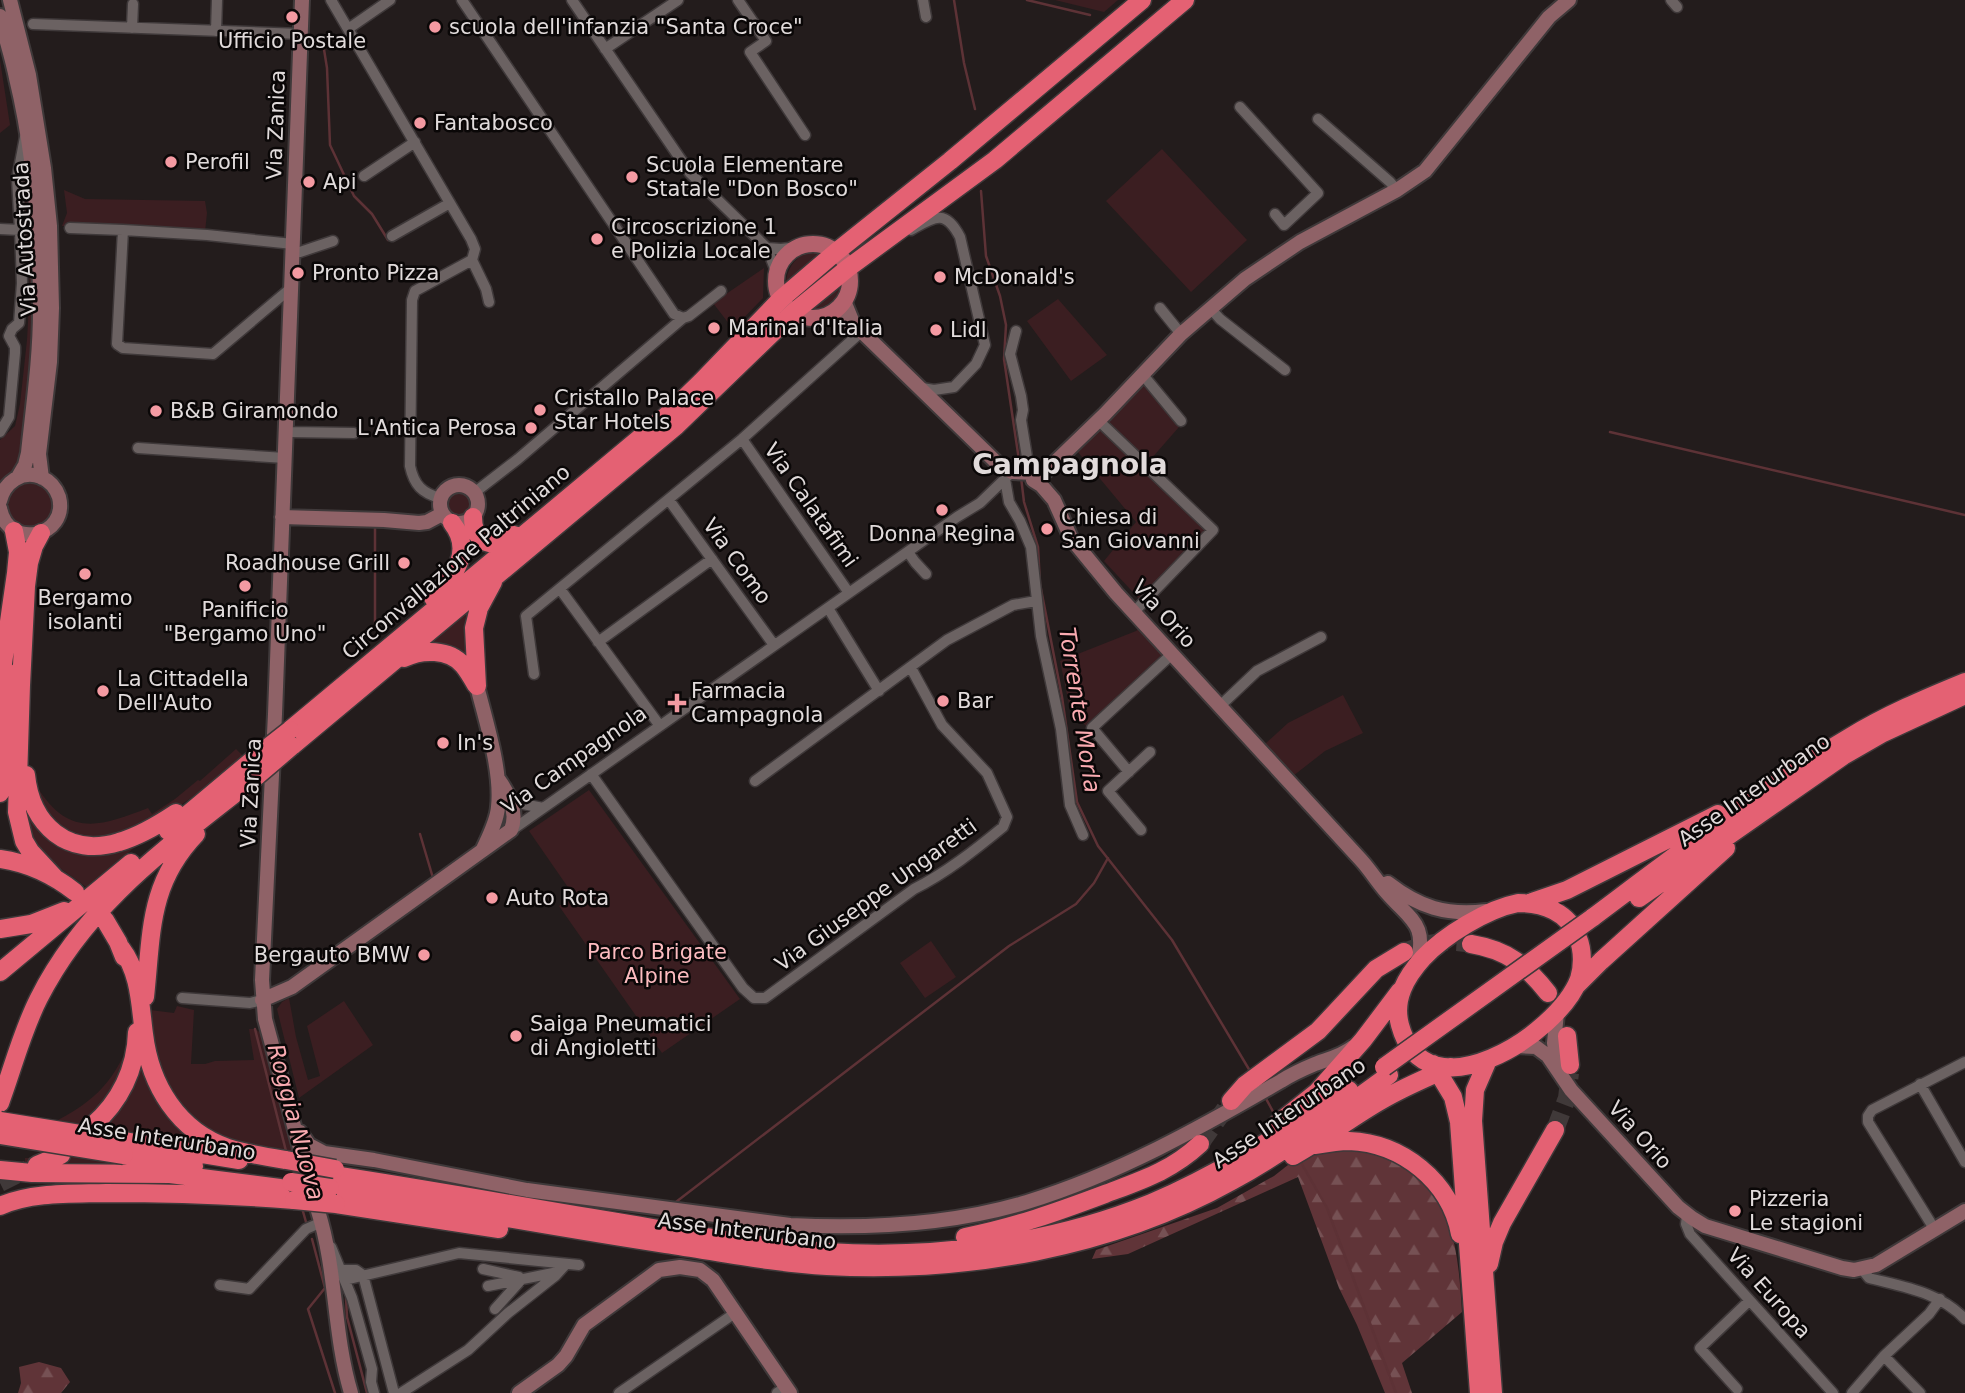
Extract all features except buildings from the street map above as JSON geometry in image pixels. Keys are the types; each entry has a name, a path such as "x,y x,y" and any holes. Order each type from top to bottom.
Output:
{"highway":[{"name":"Circonvallazione Paltriniano","path":"225,793 258,775 291,738 390,656 648,431 701,382 781,299 1142,0"},
{"path":"848,268 995,160 1185,0"},
{"name":"Circonvallazione Paltriniano","path":"390,656 498,573 676,426 794,312 848,268"},
{"path":"473,517 474,530 480,538 491,544 506,542 636,434 648,431"},
{"path":"390,656 411,618 444,588 457,571 461,539 459,531 447,518"},
{"path":"0,684 18,552 14,531"},
{"path":"0,793 29,562 41,533"},
{"path":"477,687 474,628 480,608 498,573"},
{"path":"26,586 18,822 30,851 56,879"},
{"path":"0,753 8,636"},
{"path":"390,656 426,651 448,654 462,664 477,687"},
{"name":"Asse Interurbano","path":"1595,923 1736,811 1772,786 1852,736 1965,682"},
{"path":"21,685 30,798 39,818 65,840 89,846 118,843 225,793"},
{"name":"Asse Interurbano","path":"333,1186 371,1181 698,1236 828,1252 895,1253 983,1246 1044,1235 1111,1217 1152,1202 1301,1134 1595,923 1843,755 1965,695"},
{"name":"Circonvallazione Paltriniano","path":"101,905 225,793 262,752 291,738"},
{"path":"1277,1146 1380,1101 1441,1068 1474,1065 1516,1046 1557,1013 1575,988 1601,961 1741,834 1838,765 1843,755"},
{"path":"1301,1134 1317,1091 1363,1040 1417,965 1449,937 1494,910 1507,905 1528,903 1567,890 1726,810 1762,786 1772,786"},
{"path":"143,1017 151,928 161,887 179,855 194,836 213,819 225,793"},
{"path":"0,859 32,867 75,892"},
{"path":"1528,903 1547,907 1559,914 1571,924 1578,935 1581,966 1575,988"},
{"path":"0,929 31,924 59,914 101,905"},
{"path":"101,905 136,979 150,1068 162,1094 196,1131 217,1143 292,1175 333,1186 504,1230 584,1232"},
{"path":"1,971 101,905"},
{"path":"2,1111 26,1024 43,989 72,943 101,905"},
{"path":"1471,944 1493,948 1515,959 1548,993"},
{"path":"92,1126 108,1113 121,1093 134,1059 137,1041 135,1000 121,948"},
{"path":"1241,1096 1275,1062 1318,1031 1376,969 1404,952"},
{"path":"1402,988 1398,1009 1404,1036 1415,1052 1441,1068 1460,1122 1479,1393"},
{"path":"1567,1036 1567,1073"},
{"path":"1488,1060 1478,1080 1474,1102 1493,1393"},
{"name":"Asse Interurbano","path":"2,1111 124,1148"},
{"path":"1486,1292 1489,1261 1502,1223 1555,1130"},
{"path":"1301,1134 1374,1144 1407,1157 1433,1179 1458,1224 1467,1309 1475,1345"},
{"name":"Asse Interurbano","path":"0,1135 124,1148 292,1175 471,1219 515,1220 827,1266 887,1267 944,1265 1102,1241 1169,1217 1221,1194 1277,1146"},
{"path":"698,1236 855,1247 921,1244 956,1239 1033,1221 1160,1173 1184,1159 1200,1144"},
{"path":"37,1165 61,1155"},
{"path":"0,1170 32,1173 137,1173 202,1178"},
{"path":"0,1178 292,1175"},
{"path":"0,1206 32,1197 204,1194 292,1175"}],"main road":[{"name":"Via Autostrada","path":"10,0 29,75 50,226 52,309 50,362 39,454 42,478"},
{"name":"Via Zanica","path":"292,1175 292,1121 265,1018 262,980 302,0"},
{"path":"844,301 857,327 919,388 997,463 1024,476 1059,457 1181,334 1245,279 1317,232 1397,190 1425,171 1549,17 1565,1"},
{"name":"Via Autostrada","path":"0,16 17,79 26,130 37,226 40,309 38,362 28,453 25,465 9,482 0,501"},
{"path":"818,245 836,253 848,268 850,282 844,301 829,314 813,318 794,312 781,299 776,286 777,274 784,258 799,247 818,245"},
{"path":"829,314 857,327"},
{"path":"0,511 8,526 28,535 41,533 52,526 57,518 60,499 50,483 30,475 9,482"},
{"name":"Via Orio","path":"1024,476 1054,500 1071,538 1134,612 1415,922 1420,932 1417,965"},
{"path":"282,517 419,523 447,518 464,523 473,517 478,505 470,489 459,485 447,489 440,498 440,509 447,518"},
{"path":"477,687 504,801 505,825 511,830"},
{"path":"483,850 504,801"},
{"name":"Via Campagnola","path":"262,1000 292,987 511,830"},
{"name":"Via Orio","path":"1375,876 1414,901 1431,908 1461,913 1494,910"},
{"name":"Via Orio","path":"1557,1013 1554,1050 1556,1061 1628,1153 1687,1215"},
{"path":"292,1121 309,1146 324,1153 374,1160 491,1184 790,1225 895,1225 1027,1202 1100,1176 1181,1137 1241,1096 1349,1051 1363,1040"},
{"name":"Via Orio","path":"1516,1046 1533,1046 1567,1073"},
{"path":"1687,1215 1705,1226 1842,1268 1874,1264 1965,1211"},
{"path":"315,1222 327,1239 340,1344 351,1393"},
{"path":"519,1393 558,1365 572,1348 584,1325 659,1270 680,1267 700,1270 713,1280 784,1391"}],"street":[{"path":"216,31 217,0"},
{"path":"331,0 471,239 475,249 472,260 489,302"},
{"path":"348,29 390,0"},
{"path":"462,0 666,303 674,314 683,318"},
{"path":"572,0 690,173 767,248 777,274"},
{"path":"605,49 678,0"},
{"path":"738,0 766,41 750,51 805,135"},
{"path":"923,0 926,17"},
{"path":"132,28 133,4"},
{"path":"33,24 301,34"},
{"path":"1240,107 1318,193 1284,225 1275,214"},
{"path":"1318,119 1397,190"},
{"name":"Via Autostrada","path":"0,432 9,417 13,387 15,347 9,336 19,319 22,283 17,179 26,130"},
{"path":"364,176 415,142"},
{"path":"392,236 450,203"},
{"path":"876,247 933,218 946,219 952,223 960,237 985,345 976,364 954,387 933,390 919,388"},
{"path":"70,228 207,235 293,248 300,252 332,240"},
{"name":"Via Autostrada","path":"0,229 20,230"},
{"path":"124,230 117,344 122,348 214,354 291,288"},
{"path":"767,248 799,247"},
{"path":"440,498 423,492 413,480 410,466 410,314 415,291 472,260"},
{"path":"474,493 518,459 683,318 690,316 722,291"},
{"path":"1160,309 1181,334"},
{"path":"1211,309 1286,370"},
{"path":"534,674 526,616 742,439 857,327"},
{"path":"1016,331 1010,354 1021,396 1021,420 1027,457 1024,476 1009,502 1031,547 1041,636 1062,729 1070,805 1083,835"},
{"path":"1143,375 1181,421"},
{"path":"1098,420 1213,530 1134,612"},
{"path":"286,431 354,433"},
{"name":"Via Calatafimi","path":"742,439 849,593"},
{"path":"138,447 285,458"},
{"name":"Via Campagnola","path":"511,830 908,552 1024,476"},
{"name":"Via Como","path":"669,500 774,645"},
{"path":"908,552 926,574"},
{"path":"598,642 712,559"},
{"path":"561,589 660,726"},
{"path":"755,781 947,640 1013,605 1036,601"},
{"path":"828,608 879,691"},
{"path":"1220,706 1256,671 1321,637"},
{"path":"1129,772 1091,728 1172,654"},
{"name":"Via Giuseppe Ungaretti","path":"590,774 748,995 757,999 765,998 978,847 1006,822 1006,813 987,773 942,725 911,668"},
{"path":"1141,830 1108,791 1150,752"},
{"path":"504,801 543,808"},
{"path":"182,998 250,1003 262,1000"},
{"path":"1935,1230 1867,1119 1872,1110 1965,1062"},
{"path":"1920,1084 1965,1162"},
{"name":"Via Europa","path":"1687,1215 1686,1224 1690,1234 1833,1393"},
{"path":"220,1285 249,1289 315,1222"},
{"path":"327,1239 352,1298 372,1369 374,1393"},
{"path":"343,1275 363,1275 459,1253 579,1265"},
{"path":"363,1275 400,1392 468,1350 566,1264"},
{"path":"1874,1264 1867,1277 1940,1299 1965,1319"},
{"path":"483,1269 523,1279"},
{"path":"488,1286 558,1272"},
{"path":"495,1309 523,1279"},
{"path":"1852,1393 1884,1356 1929,1314 1940,1299"},
{"path":"1737,1389 1700,1348 1749,1301"},
{"path":"619,1393 735,1313"},
{"path":"1884,1356 1920,1393"}],"green space":[{"path":"1055,0 1118,0 1104,12"},
{"path":"0,60 10,125 0,133"},
{"path":"1162,149 1247,240 1191,292 1106,201"},
{"path":"28,165 37,313 23,457 14,472 0,481 0,440 15,426 27,340 30,286 23,176"},
{"path":"64,190 85,199 205,201 205,232 62,226 67,213"},
{"path":"806,253 825,253 786,284 789,270 796,260"},
{"path":"764,268 763,298 733,329 713,303"},
{"path":"845,278 843,293 835,304 823,310 808,311"},
{"path":"1058,299 1107,355 1071,381 1027,321"},
{"path":"1145,385 1179,427 1144,467 1209,529 1142,602 1104,561 1136,522 1077,451"},
{"path":"30,481 47,488 54,505 47,522 30,529 13,522 6,505 13,488"},
{"path":"458,490 468,494 472,504 468,514 458,518 448,514 444,504 448,494"},
{"path":"475,602 474,668 425,647"},
{"path":"1142,626 1167,652 1086,726 1070,709 1060,661 1136,631"},
{"path":"1343,695 1363,733 1325,751 1293,776 1265,744 1288,723"},
{"path":"236,749 244,757 201,791 146,825 117,835 90,838 66,830 45,810 36,785 60,814 73,821 99,823 148,808 152,814 200,781"},
{"name":"Parco Brigate Alpine","path":"589,790 740,999 662,1053 559,906 574,896 529,831"},
{"path":"26,799 31,812 104,854 117,852 117,847 145,839 86,887 49,860 34,843 25,822"},
{"path":"931,941 956,977 925,998 900,963"},
{"path":"289,998 308,1080 320,1076 307,1026 344,1001 373,1045 299,1098 277,1009"},
{"path":"147,1005 150,1005 150,1010 174,1013 177,1006 194,1010 191,1064 254,1060 249,1029 261,1033 293,1154 232,1145 187,1118 156,1070"},
{"path":"136,1027 148,1069 223,1152 58,1120 87,1102 107,1082 123,1058"},
{"path":"1333,1150 1380,1155 1406,1167 1428,1188 1448,1221 1456,1254 1462,1312 1402,1363 1412,1393 1385,1393 1339,1288 1298,1177 1128,1254 1092,1259 1096,1250 1217,1208 1312,1153"},
{"path":"81,1156 151,1166 25,1167 25,1158"},
{"path":"39,1362 61,1368 70,1382 61,1393 18,1393 21,1383 19,1367"}],"waterway":[{"name":"Torrente Morla","path":"954,0 975,109"},
{"path":"1027,0 1090,15"},
{"path":"322,37 327,68 330,145 354,196 372,214 388,240"},
{"name":"Torrente Morla","path":"981,191 986,256 1000,296 1006,325 1004,359 1020,467"},
{"path":"1610,432 1965,515"},
{"name":"Torrente Morla","path":"1021,477 1024,502 1038,547 1040,584 1062,697 1077,802 1098,846 1172,940 1250,1071"},
{"path":"375,525 375,627"},
{"path":"420,834 433,878"},
{"name":"Torrente Morla","path":"672,1205 1009,946 1076,904 1094,883 1108,858"},
{"name":"Roggia Nuova","path":"255,1029 287,1155"},
{"path":"1264,1095 1276,1117"},
{"path":"1299,1159 1327,1208 1396,1393"},
{"name":"Roggia Nuova","path":"302,1208 306,1222"},
{"name":"Roggia Nuova","path":"312,1239 325,1288 308,1309 335,1393"},
{"path":"346,1298 347,1317 367,1393"}],"tunnel":[{"path":"1404,952 1437,943 1471,944"},
{"path":"1555,1130 1567,1098 1570,1073"},
{"path":"1200,1144 1225,1109"},
{"path":"0,1183 28,1169"}],"place":[{"name":"Ufficio Postale","path":"292,17"},
{"name":"scuola dell'infanzia \"Santa Croce\"","path":"435,27"},
{"name":"Fantabosco","path":"420,123"},
{"name":"Perofil","path":"171,162"},
{"name":"Scuola Elementare Statale \"Don Bosco\"","path":"632,177"},
{"name":"Api","path":"309,182"},
{"name":"Circoscrizione 1 e Polizia Locale","path":"597,239"},
{"name":"Pronto Pizza","path":"298,273"},
{"name":"McDonald's","path":"940,277"},
{"name":"Marinai d'Italia","path":"714,328"},
{"name":"Lidl","path":"936,330"},
{"name":"Cristallo Palace Star Hotels","path":"540,410"},
{"name":"B&B Giramondo","path":"156,411"},
{"name":"L'Antica Perosa","path":"531,428"},
{"name":"Donna Regina","path":"942,510"},
{"name":"Chiesa di San Giovanni","path":"1047,529"},
{"name":"Roadhouse Grill","path":"404,563"},
{"name":"Bergamo isolanti","path":"85,574"},
{"name":"Panificio \"Bergamo Uno\"","path":"245,586"},
{"name":"La Cittadella Dell'Auto","path":"103,691"},
{"name":"Bar","path":"943,701"},
{"name":"Farmacia Campagnola","path":"677,703"},
{"name":"In's","path":"443,743"},
{"name":"Auto Rota","path":"492,898"},
{"name":"Bergauto BMW","path":"424,955"},
{"name":"Saiga Pneumatici di Angioletti","path":"516,1036"},
{"name":"Pizzeria Le stagioni","path":"1735,1211"}],"district":[{"name":"Campagnola","path":"1070,464"}]}
